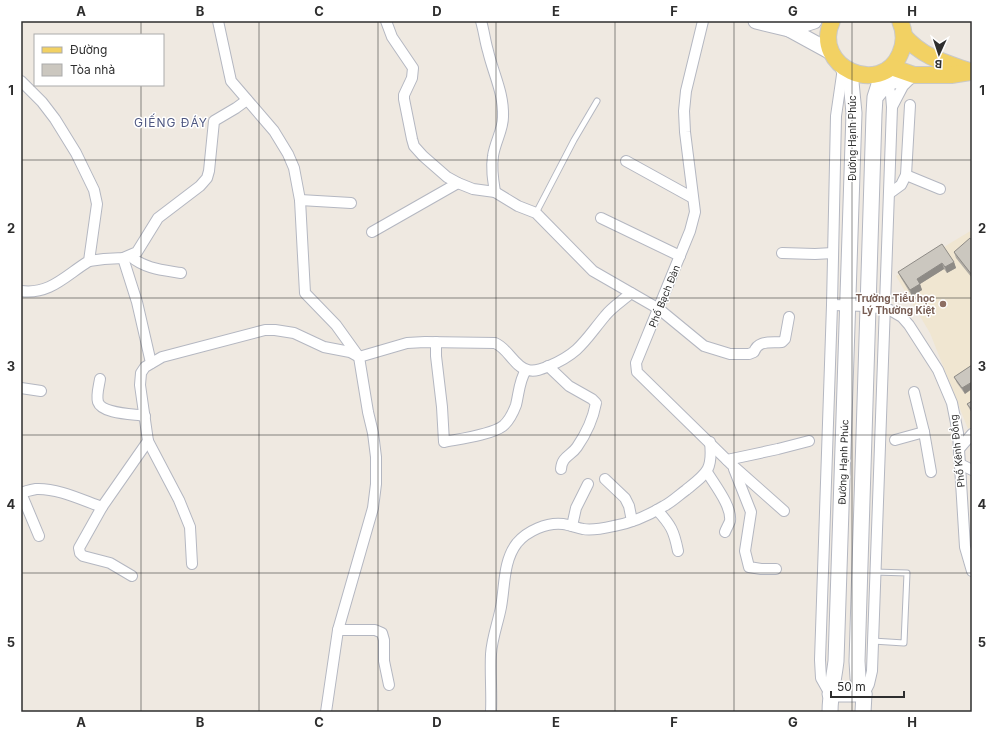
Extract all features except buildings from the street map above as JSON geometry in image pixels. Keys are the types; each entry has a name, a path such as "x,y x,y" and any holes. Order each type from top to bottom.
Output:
{"main road":[{"path":"756,21 789,29 831,52"},
{"path":"789,29 814,21"},
{"path":"832,21 828,32 828,43 831,52 836,61 853,73 863,75 951,75 971,72"},
{"path":"902,29 914,47 938,60 971,72"},
{"path":"887,74 903,48 902,29"},
{"name":"Đường Hạnh Phúc","path":"830,712 830,694 834,679 836,661 854,114 851,82 844,68"},
{"name":"Đường Hạnh Phúc","path":"863,712 864,694 858,678 857,661 867,306 875,97 878,84 887,74"},
{"path":"830,694 864,694"}],"street":[{"path":"218,21 231,81 274,131 288,154 296,172 300,200 305,293 336,325 359,357 375,443 376,484 370,519 352,577 338,630 326,712"},
{"path":"386,21 392,37 413,68 412,78 404,95 404,99 414,146 427,160 447,177 473,189 495,192 518,206 536,213 593,271 659,309 704,346 730,354 749,354 754,352 755,347 759,344 782,342 785,339 789,317"},
{"path":"481,21 498,84 503,110 502,128 494,150 492,163 495,192"},
{"name":"Phố Bạch Đàn","path":"703,21 686,91 684,111 685,132 695,212 690,231 636,363 637,372 729,462 784,511"},
{"name":"Đường Hạnh Phúc","path":"830,694 821,678 820,660 832,305 836,116 844,68"},
{"name":"Đường Hạnh Phúc","path":"864,694 869,684 872,671 876,572 892,107 887,74"},
{"name":"Đường Hạnh Phúc","path":"892,107 903,86 914,74"},
{"path":"21,81 42,102 55,119 76,153 94,190 97,204 89,261"},
{"path":"21,291 35,291 48,288 89,261 127,257 137,252 158,218 200,186 207,178 214,121 247,100"},
{"path":"890,193 901,185 906,175 910,105"},
{"path":"626,161 693,198"},
{"path":"906,175 940,189"},
{"path":"372,232 458,183"},
{"path":"300,200 351,203"},
{"path":"601,218 680,256"},
{"path":"782,253 833,253"},
{"path":"127,257 151,268 181,273"},
{"path":"127,257 150,363"},
{"path":"192,564 190,527 174,490 148,441 140,385 143,370 150,363 162,358 265,330 275,330 294,333 324,347 350,352 359,357 407,343 495,343 505,349 526,370 534,371 563,359 582,345 606,315 631,294"},
{"name":"Phố Kênh Đồng","path":"832,305 884,308 902,317 909,325 938,370 952,403 958,434 966,547 972,570"},
{"path":"436,342 444,442 486,433 504,426 513,412 521,380 526,370"},
{"path":"548,366 569,386 592,399 596,403 591,423 577,447 562,462 561,469"},
{"path":"100,380 98,397 101,407 108,410 145,416"},
{"path":"21,388 41,391"},
{"path":"914,392 924,432 931,472"},
{"path":"895,440 924,432"},
{"path":"959,449 972,434"},
{"path":"132,576 110,563 83,556 80,553 79,548 102,507 148,441"},
{"path":"776,569 749,567 745,551 751,512 729,462 809,441"},
{"path":"491,712 492,646 501,607 507,564 510,555 519,541 536,529 545,525 554,523 584,530 613,526 632,521 665,506 707,472 711,455 710,442"},
{"path":"960,464 972,470"},
{"path":"707,472 725,501 730,514 730,521 725,532"},
{"path":"605,479 625,498 629,506 632,521"},
{"path":"572,526 576,508 588,484"},
{"path":"39,536 21,493 34,489 48,490 102,507"},
{"path":"657,510 668,522 675,536 678,551"},
{"path":"338,630 375,630 382,633 384,640 384,661 389,684"}],"lane":[{"path":"536,213 574,140 597,101"},
{"path":"873,641 904,643 907,573 876,572"}],"shaded area":[{"name":"Trường Tiểu học Lý Thường Kiệt","path":"972,230 972,427 968,429 930,333 896,276"}],"place":[{"name":"Trường Tiểu học Lý Thường Kiệt","path":"943,304"}],"district":[{"name":"GIẾNG ĐÁY","path":"171,122"}]}
